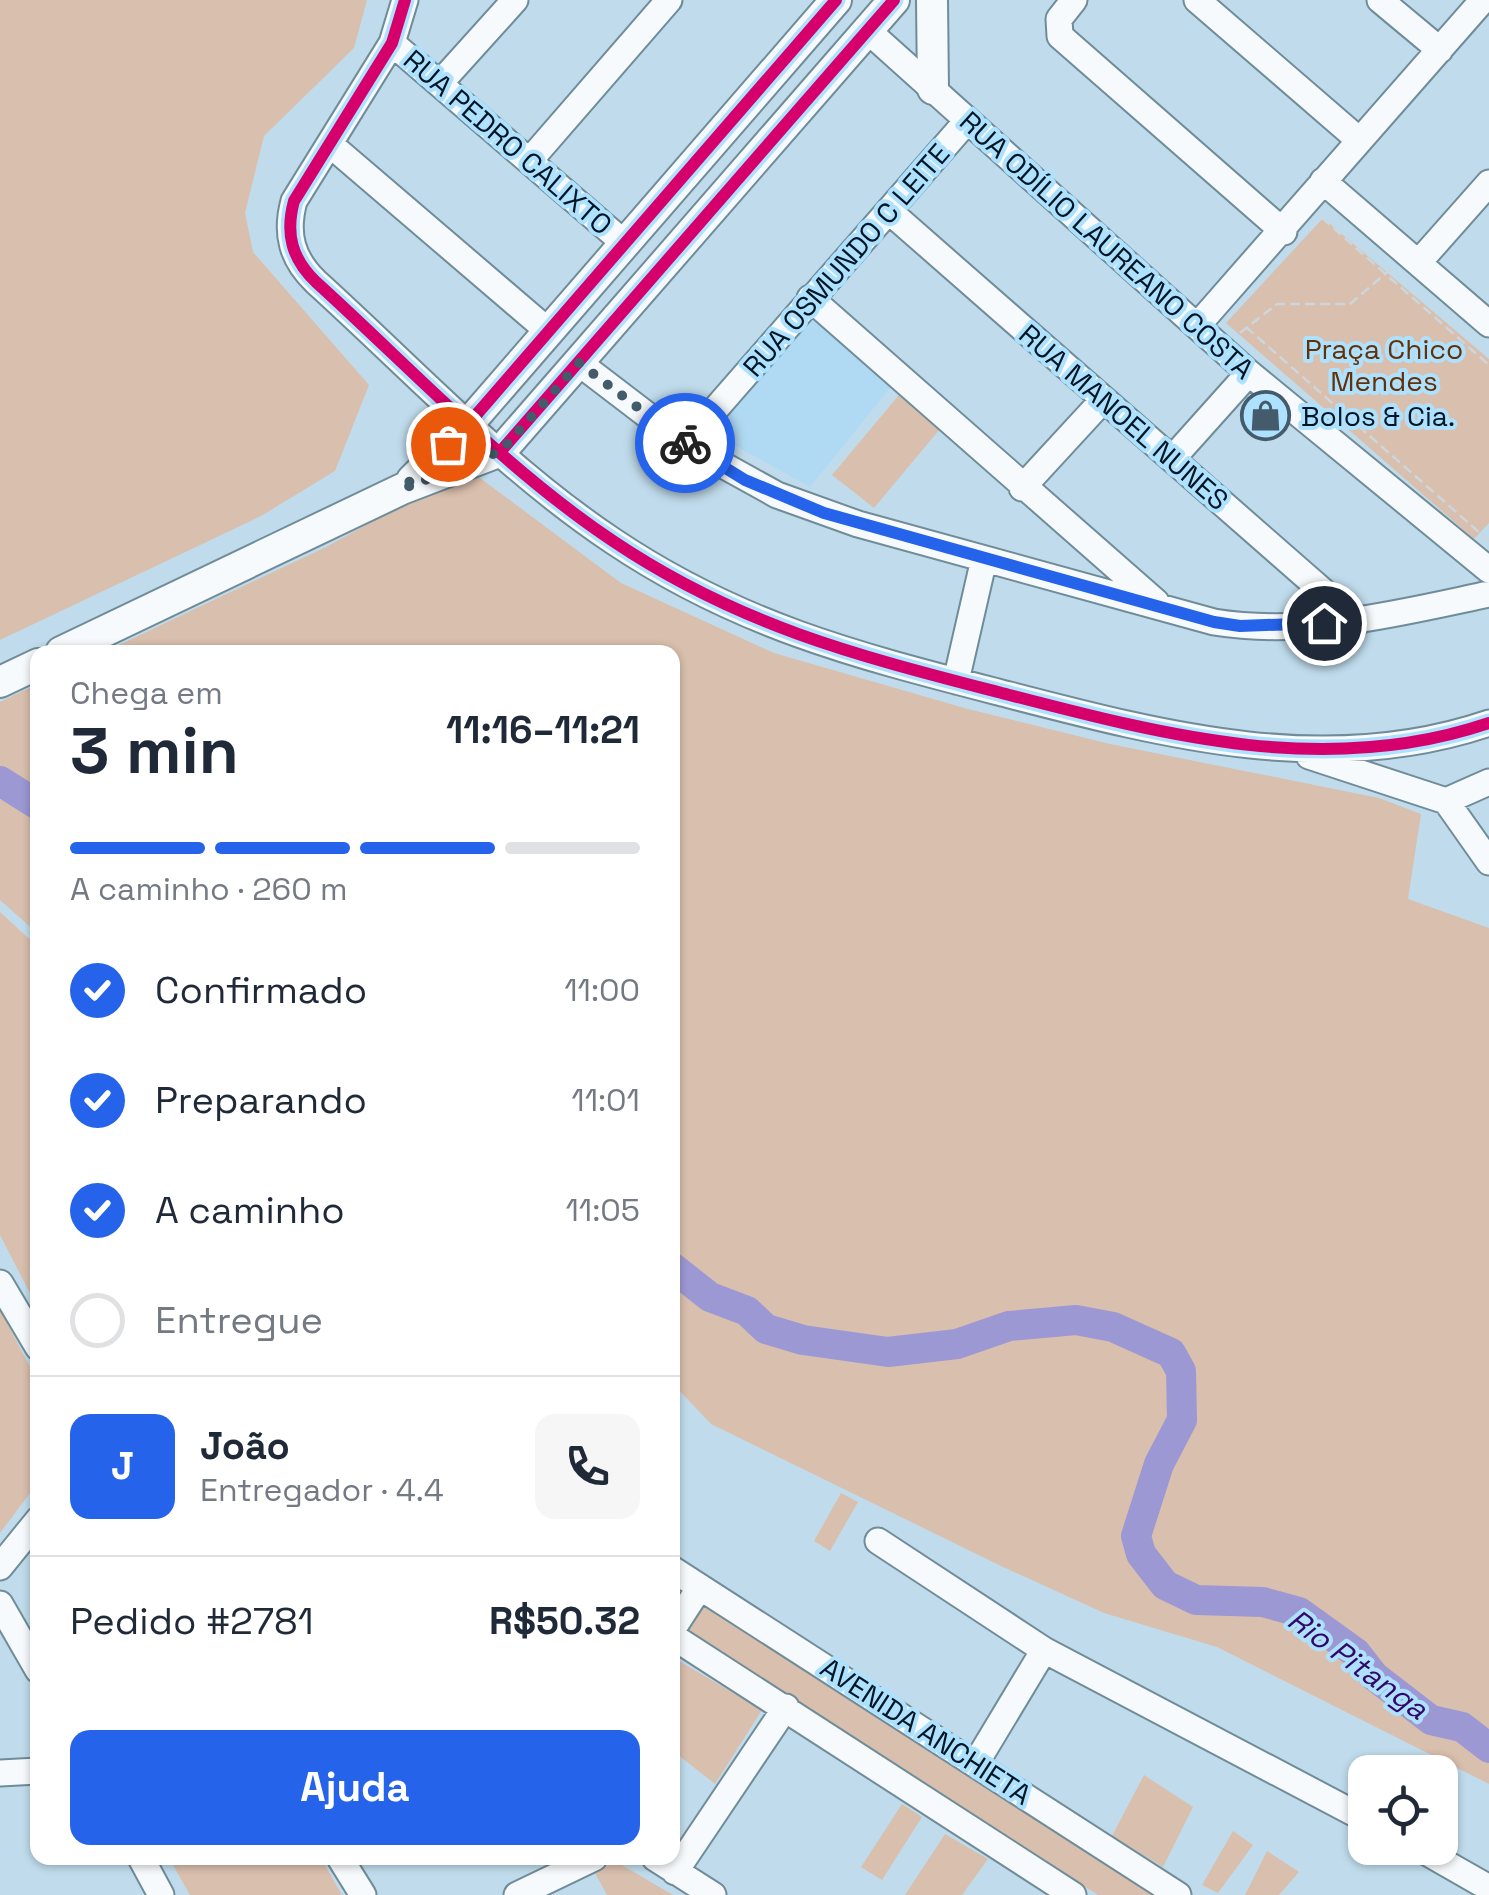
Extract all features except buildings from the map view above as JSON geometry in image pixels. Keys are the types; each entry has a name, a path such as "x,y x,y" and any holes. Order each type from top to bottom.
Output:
{"main road":[{"path":"402,489 470,422 836,0"},
{"path":"76,645 402,489 501,451 894,0"},
{"path":"932,0 932,89"},
{"path":"0,682 30,668"}],"street":[{"path":"405,0 392,43 294,202 290,224 294,255 316,282 501,451 612,541 721,605 825,646 1137,728 1295,751 1386,748 1489,723"},
{"path":"442,82 515,0"},
{"path":"531,159 669,0"},
{"path":"1074,0 1060,18 1060,36 1284,232"},
{"path":"1198,0 1359,140"},
{"path":"1380,0 1440,50"},
{"path":"1197,326 1284,232 1323,181 1483,0"},
{"name":"RUA ODÍLIO LAUREANO COSTA","path":"867,30 1249,374 1486,554"},
{"name":"RUA PEDRO CALIXTO","path":"392,43 442,82 623,242"},
{"name":"RUA OSMUNDO C LEITE","path":"685,444 967,122"},
{"path":"332,146 547,330"},
{"path":"1323,181 1489,324"},
{"path":"1413,258 1489,183"},
{"name":"RUA MANOEL NUNES","path":"890,212 1358,622"},
{"path":"810,298 1160,606"},
{"path":"579,363 685,444 777,495 984,559 1160,606 1240,626 1358,622 1489,594"},
{"path":"1172,458 1249,374"},
{"path":"1022,488 1103,400"},
{"path":"956,681 984,559"},
{"path":"1386,748 1382,765 1404,789"},
{"path":"1295,751 1446,801 1489,862"},
{"path":"1446,801 1489,782"},
{"path":"0,1283 30,1334"},
{"path":"0,1567 30,1530"},
{"path":"878,1541 1055,1656 1348,1810"},
{"name":"AVENIDA ANCHIETA","path":"680,1574 1178,1895"},
{"path":"680,1620 700,1587"},
{"path":"0,1604 30,1656"},
{"name":"AVENIDA ANCHIETA","path":"680,1638 1073,1895"},
{"path":"976,1763 1055,1656"},
{"path":"680,1845 786,1707"},
{"path":"0,1773 30,1771"},
{"path":"145,1865 161,1895"},
{"path":"344,1865 363,1895"},
{"path":"518,1895 580,1865"},
{"path":"667,1865 713,1895"},
{"path":"1449,1865 1489,1888"}],"path":[{"path":"1306,204 1489,365"},
{"path":"1222,349 1277,304 1350,304 1413,258"},
{"path":"1246,327 1486,554"}],"shaded area":[{"path":"810,307 894,383 810,487 711,432"}],"green space":[{"path":"0,0 367,0 354,48 264,136 245,213 253,252 369,385 335,471 261,516 0,640"},
{"name":"Praça Chico Mendes","path":"1323,218 1489,359 1489,523 1474,539 1226,323"},
{"path":"899,395 940,429 874,508 832,475"},
{"path":"480,478 621,583 774,653 968,709 1110,744 1379,798 1421,814 1408,899 1489,928 1489,1784 1458,1768 1458,1755 1431,1755 1217,1647 1104,1613 1001,1566 711,1424 680,1391 680,645 119,645 326,547 450,479"},
{"path":"30,687 30,927 0,900 0,702"},
{"path":"0,912 30,940 30,1293 0,1235"},
{"path":"0,1310 30,1367 30,1493 0,1533"},
{"path":"841,1493 858,1502 830,1551 814,1541"},
{"path":"702,1600 1154,1895 1098,1895 684,1629"},
{"path":"680,1662 762,1710 715,1784 680,1756"},
{"path":"1144,1775 1193,1807 1163,1867 1112,1836"},
{"path":"902,1804 922,1817 882,1880 861,1867"},
{"path":"1233,1831 1253,1845 1218,1893 1202,1885"},
{"path":"945,1834 988,1859 962,1895 905,1895"},
{"path":"1267,1851 1299,1872 1279,1895 1245,1895"},
{"path":"173,1865 325,1865 342,1895 190,1895"},
{"path":"608,1865 622,1865 673,1895 607,1895 595,1873"}],"waterway":[{"name":"Rio Pitanga","path":"0,781 30,800"},
{"name":"Rio Pitanga","path":"680,1273 710,1297 747,1311 766,1329 803,1340 888,1352 957,1344 1009,1326 1076,1320 1113,1327 1171,1353 1181,1371 1182,1420 1159,1464 1136,1536 1141,1554 1165,1585 1196,1600 1263,1602 1299,1612 1356,1653 1374,1676 1431,1720 1462,1727 1489,1748"}],"cycle path":[{"path":"405,0 392,43 294,201 290,224 296,255 316,282 460,417 573,513 613,541 706,595 799,634 895,665 1181,735 1304,749 1366,748 1427,739 1489,723"},
{"path":"470,422 836,0"},
{"path":"501,451 894,0"}],"way so far":[{"path":"448,444 402,489 501,451 579,363 685,443"}],"place":[{"name":"Bolos & Cia.","path":"1266,416"}],"route":[{"path":"685,443 777,495 890,532 1214,622 1240,626 1324,623"}]}
